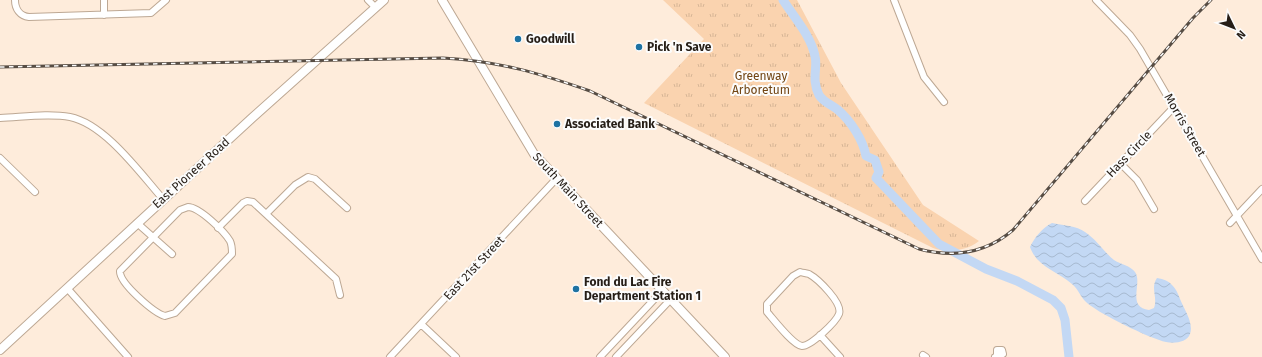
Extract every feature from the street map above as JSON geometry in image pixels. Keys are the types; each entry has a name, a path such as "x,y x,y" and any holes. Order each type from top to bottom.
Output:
{"main road":[{"name":"East Pioneer Road","path":"0,350 162,199 384,0"},
{"name":"South Main Street","path":"442,0 534,154 723,356"}],"street":[{"path":"15,0 17,10 25,16 151,13 166,0"},
{"path":"104,0 104,15"},
{"path":"368,0 375,7"},
{"path":"894,0 924,77 944,102"},
{"name":"Morris Street","path":"1096,0 1130,35 1140,49 1262,259"},
{"name":"Hass Circle","path":"1085,201 1174,107"},
{"path":"0,118 61,116 76,119 88,124 107,138 162,199"},
{"path":"0,158 35,192"},
{"path":"1120,163 1137,180 1154,209"},
{"path":"266,214 289,190 302,179 308,177 315,179 346,208"},
{"name":"East 21st Street","path":"390,357 557,178"},
{"path":"1230,223 1262,189"},
{"path":"218,228 246,202 254,203 336,279 340,295"},
{"path":"188,207 197,209 218,228 231,243 232,254 175,313 168,317 156,312 120,276 121,268 180,210 188,207"},
{"path":"137,223 172,254"},
{"path":"800,272 808,273 837,300 839,306 839,314 820,336 812,343 803,346 795,342 767,312 767,304 793,276 800,272"},
{"path":"67,288 124,350 128,357"},
{"path":"600,357 662,290"},
{"path":"616,357 671,299"},
{"path":"421,324 456,357"},
{"path":"820,336 840,357"}],"green space":[{"name":"Greenway Arboretum","path":"663,0 797,0 841,83 923,205 979,241 969,247 951,251 933,248 644,103 704,39"}],"water":[{"path":"1052,223 1082,230 1093,238 1114,260 1133,270 1137,277 1137,300 1138,304 1142,308 1149,310 1154,308 1154,285 1157,278 1162,279 1172,285 1177,291 1190,321 1191,330 1188,337 1183,341 1169,343 1159,340 1100,312 1091,306 1083,299 1072,284 1042,264 1033,254 1030,247 1034,240 1045,227"}],"waterway":[{"path":"783,0 810,41 816,60 815,84 819,95 825,102 843,114 852,125 859,137 866,156 875,160 879,172 876,178 939,244 986,269 1017,281 1053,300 1061,308 1065,320 1069,357"}],"railway":[{"path":"0,67 443,58 500,65 536,73 590,91 919,249 932,252 957,253 969,252 992,244 1013,230 1193,18 1211,0"}],"place":[{"name":"Goodwill","path":"518,39"},
{"name":"Pick 'n Save","path":"639,47"},
{"name":"Associated Bank","path":"557,124"},
{"name":"Fond du Lac Fire Department Station 1","path":"576,289"}]}
